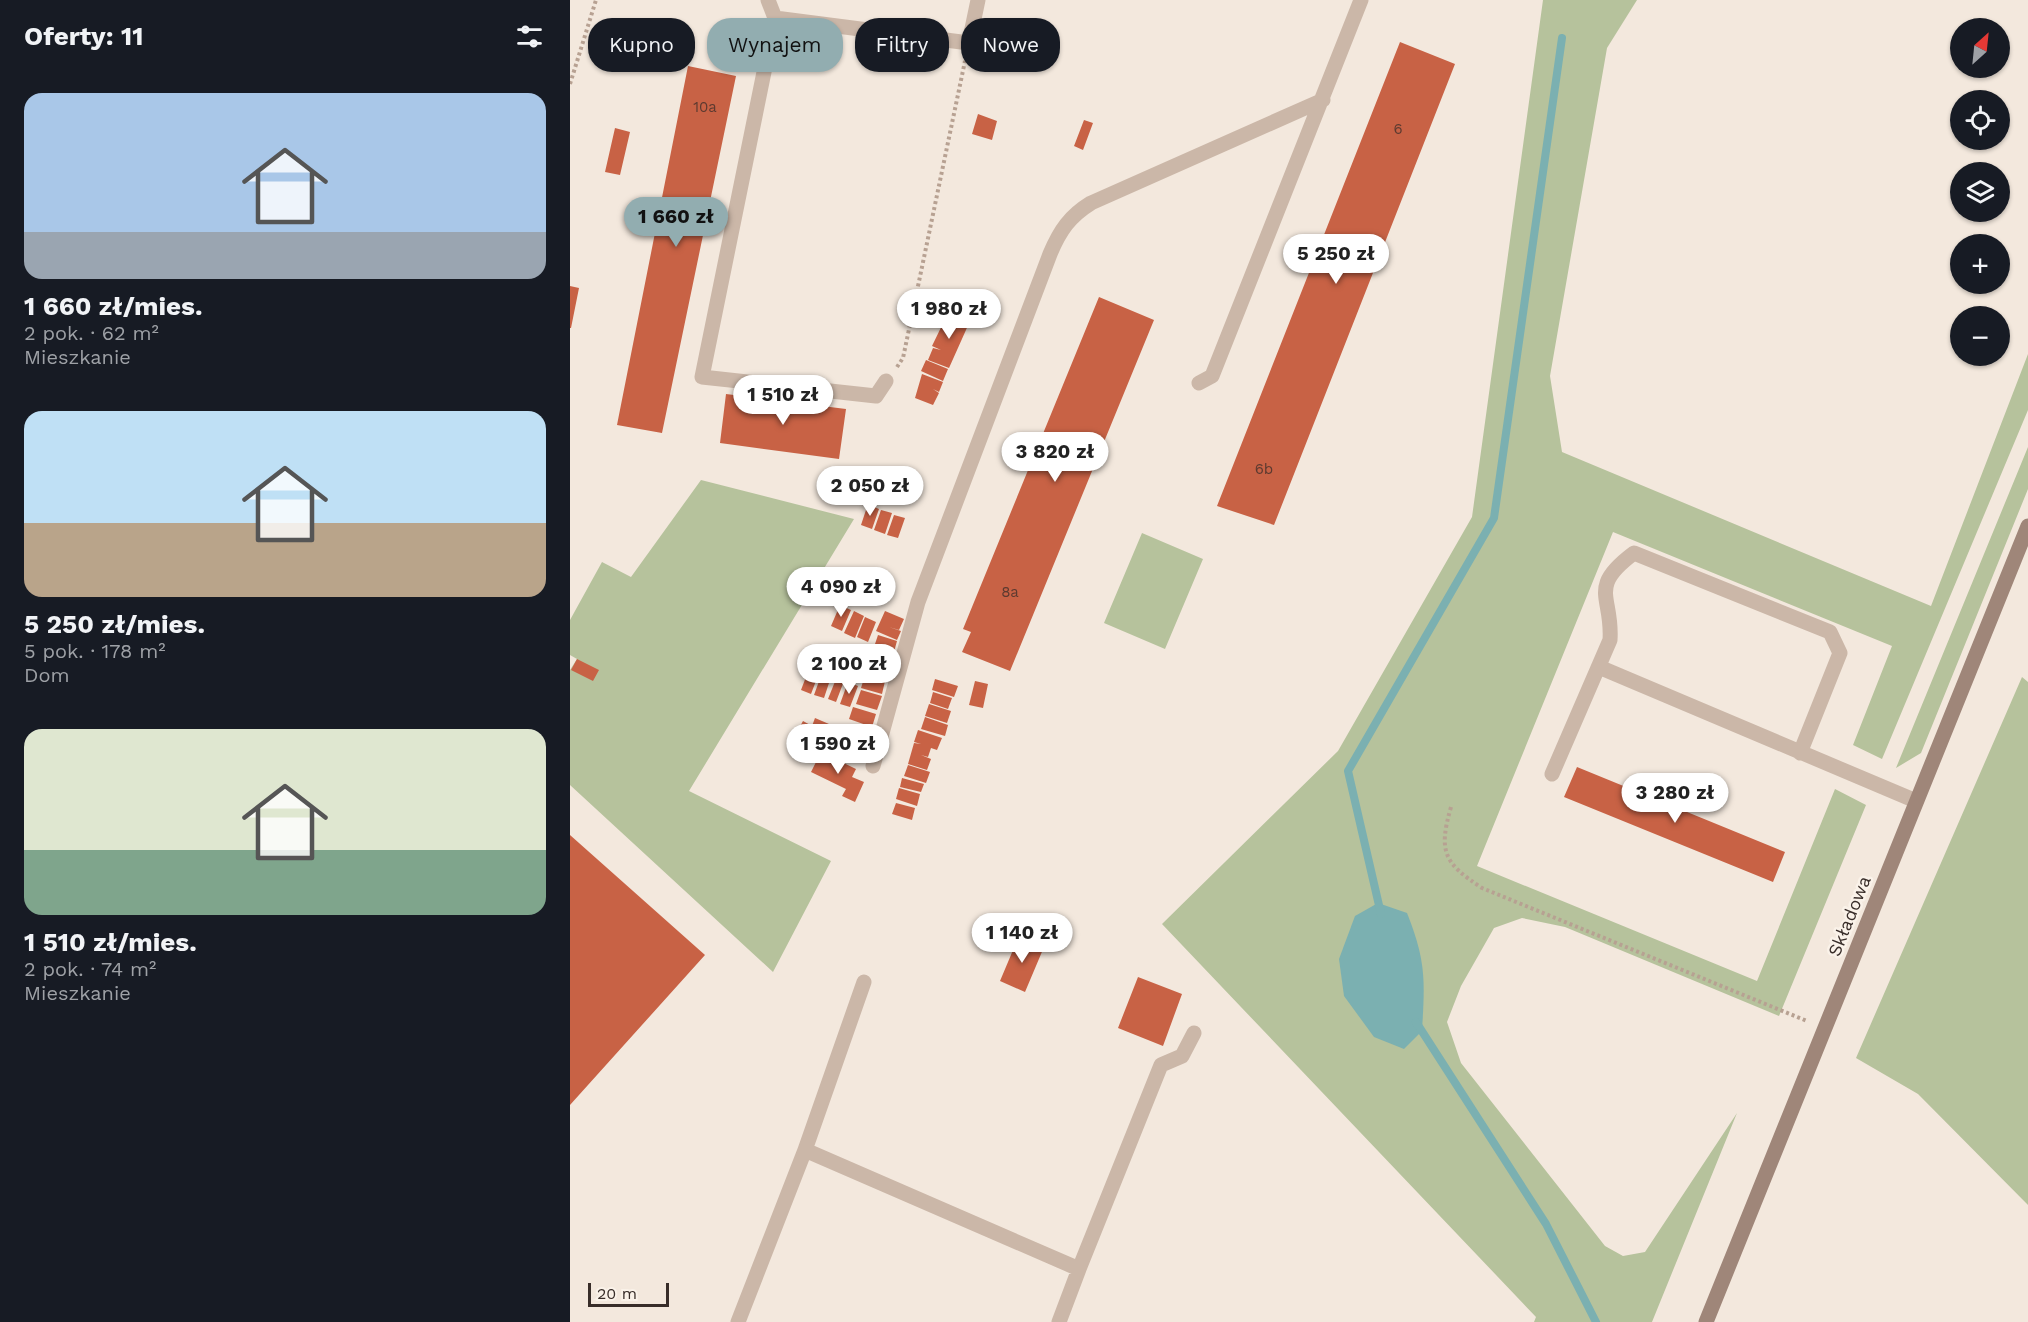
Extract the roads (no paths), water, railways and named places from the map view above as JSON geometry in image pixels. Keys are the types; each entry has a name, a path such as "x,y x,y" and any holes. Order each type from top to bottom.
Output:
{"main road":[{"name":"Składowa","path":"1706,1322 2028,525"}],"street":[{"path":"768,0 775,18"},
{"path":"843,27 969,43 978,0"},
{"path":"1199,383 1212,376 1361,0"},
{"path":"764,72 702,377 876,396 886,381"},
{"path":"873,766 918,602 1050,254 1063,227 1070,218 1091,203 1323,100"},
{"path":"1552,774 1610,640 1611,623 1604,594 1615,568 1634,554 1830,632 1840,653 1800,753"},
{"path":"1599,667 1916,801"},
{"path":"738,1322 805,1150 864,982"},
{"path":"1059,1322 1161,1065 1182,1056 1194,1034"},
{"path":"805,1150 1079,1269"}],"water":[{"path":"1378,903 1407,913 1421,958 1424,984 1422,1031 1404,1049 1374,1037 1344,996 1339,959 1355,916"}],"waterway":[{"path":"1381,914 1348,771 1494,518 1562,38"},
{"path":"1416,1022 1546,1224 1596,1322"}]}
